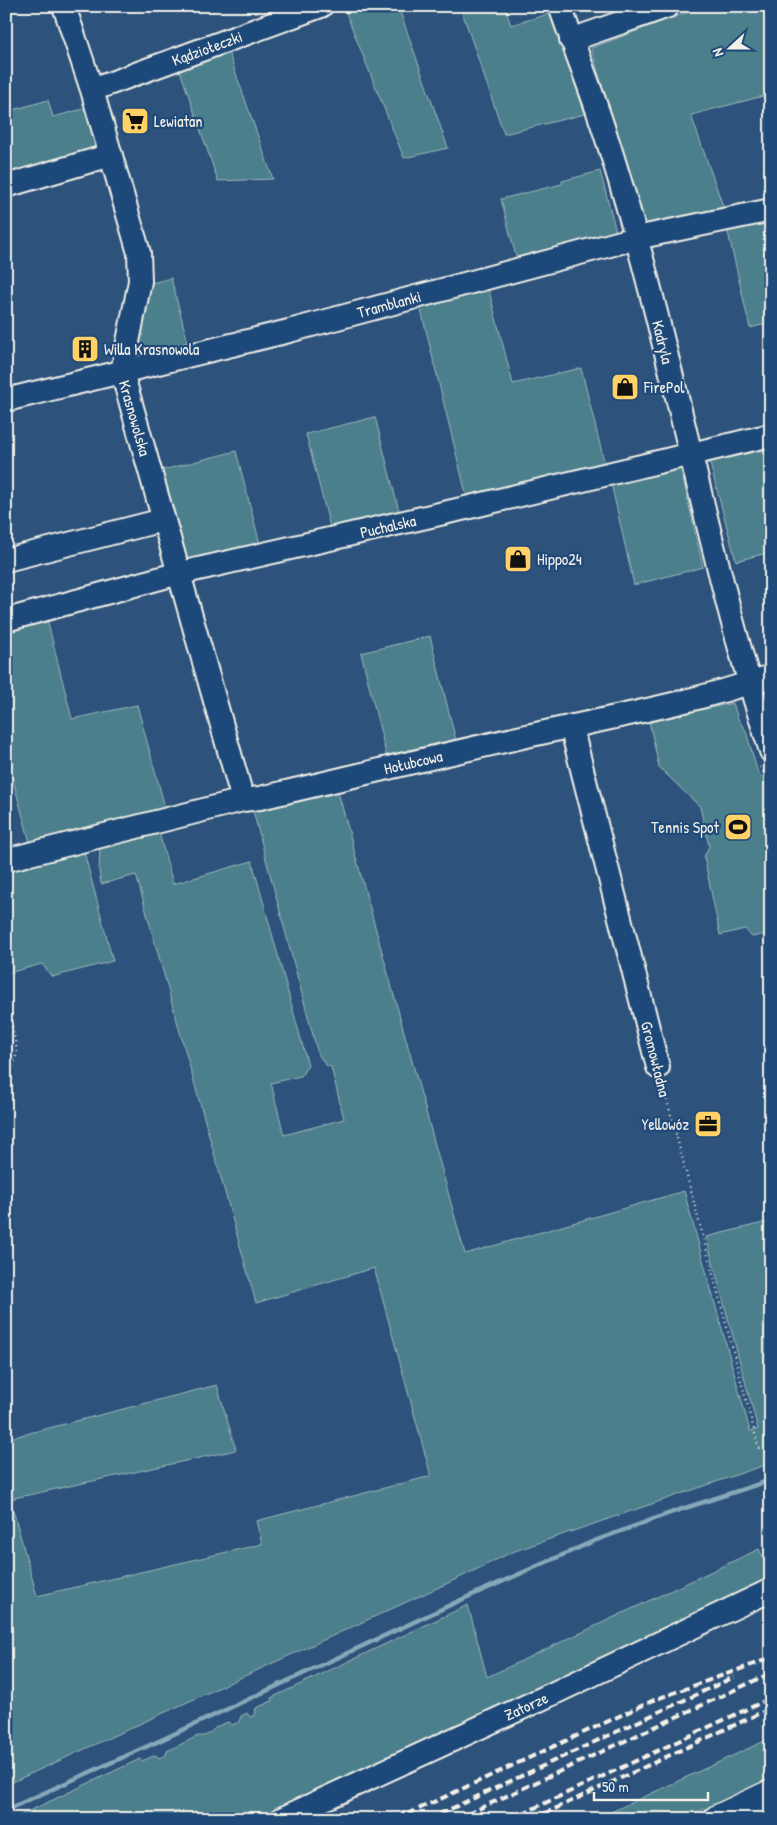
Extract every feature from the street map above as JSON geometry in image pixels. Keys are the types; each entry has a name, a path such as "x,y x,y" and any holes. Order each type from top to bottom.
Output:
{"highway":[{"path":"718,1819 771,1794"}],"street":[{"name":"Krasnowolska","path":"64,6 112,155 139,254 140,281 122,372 244,800"},
{"name":"Kądziołeczki","path":"92,90 321,6"},
{"name":"Kadryla","path":"560,6 597,110 636,238 664,341 724,592 742,658 761,680"},
{"path":"571,40 668,6"},
{"path":"6,186 112,155"},
{"name":"Tramblanki","path":"6,400 289,331 636,238 771,210"},
{"name":"Puchalska","path":"6,620 179,574 470,507 771,434"},
{"path":"6,560 163,520"},
{"path":"761,680 771,751"},
{"name":"Hołubcowa","path":"6,860 244,800 260,798 665,705 761,680"},
{"name":"Gromowładna","path":"571,726 658,1067"},
{"name":"Zatorze","path":"281,1819 771,1590"}],"path":[{"path":"6,1072 13,1069 17,1051 12,1026"},
{"name":"Gromowładna","path":"658,1067 758,1449"}],"green space":[{"path":"350,6 398,6 448,148 404,158 344,8"},
{"path":"460,6 504,6 511,25 552,13 585,114 504,134"},
{"path":"704,6 771,6 771,94 691,115 724,209 648,224 642,221 591,48"},
{"path":"228,51 273,179 218,181 179,68"},
{"path":"48,100 53,117 87,108 98,144 95,152 12,175 6,151 6,112"},
{"path":"600,171 617,235 517,260 501,199 562,184 562,181"},
{"path":"771,219 771,323 750,328 727,228"},
{"path":"171,278 188,343 138,357 136,348 148,284"},
{"path":"488,287 513,384 581,368 605,465 467,498 420,306"},
{"path":"375,417 400,515 331,531 306,434"},
{"path":"771,444 771,552 736,561 709,460"},
{"path":"236,451 261,548 185,566 159,471"},
{"path":"680,465 703,567 634,585 611,483"},
{"path":"47,619 72,719 137,705 166,811 31,846 6,755 6,630"},
{"path":"430,636 457,745 388,762 361,653"},
{"name":"Tennis Spot","path":"733,703 738,719 746,731 757,770 771,793 771,933 752,937 745,929 720,935 704,857 709,846 700,807 659,767 649,721"},
{"path":"337,788 465,1254 684,1191 750,1431 758,1429 706,1237 771,1221 771,1463 512,1552 6,1785 6,1439 217,1385 236,1450 10,1499 37,1596 262,1544 256,1521 431,1476 374,1268 256,1303 136,875 101,884 99,871 100,844 158,829 173,884 252,861 308,1065 301,1076 271,1083 284,1135 344,1119 331,1067 326,1065 318,1054 252,807"},
{"path":"83,848 113,961 52,977 42,964 8,973 6,968 6,868"},
{"path":"759,1549 771,1573 769,1584 263,1819 12,1819 140,1759 142,1761 156,1755 159,1758 166,1755 167,1751 198,1736 207,1735 220,1725 228,1722 232,1725 239,1722 241,1716 247,1713 250,1717 255,1715 256,1708 272,1701 271,1698 468,1605 487,1677"},
{"path":"771,1738 771,1778 683,1819 596,1819"}],"waterway":[{"path":"6,1810 463,1599 594,1541 673,1512 771,1480"}],"railway":[{"path":"397,1819 654,1700 771,1658"},
{"path":"457,1819 771,1673"},
{"path":"429,1819 734,1677"},
{"path":"511,1819 771,1698"},
{"path":"533,1819 771,1708"}],"place":[{"name":"Lewiatan","path":"135,121"},
{"name":"Willa Krasnowola","path":"85,349"},
{"name":"FirePol","path":"625,387"},
{"name":"Hippo24","path":"518,559"},
{"name":"Tennis Spot","path":"738,827"},
{"name":"Yellowóz","path":"708,1124"}]}
